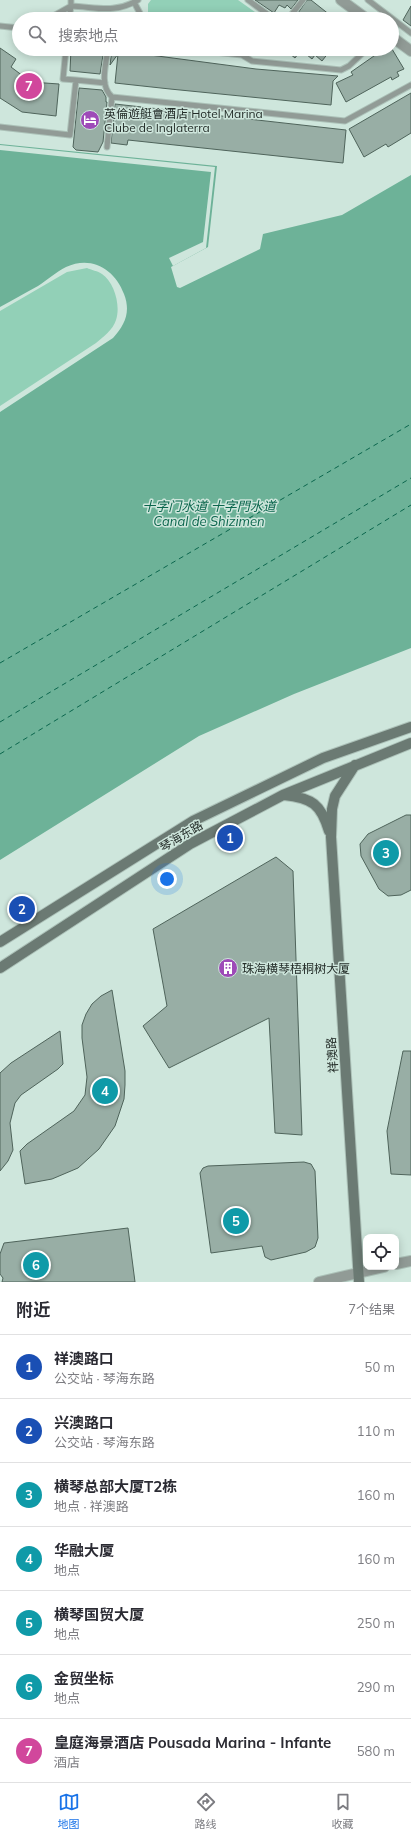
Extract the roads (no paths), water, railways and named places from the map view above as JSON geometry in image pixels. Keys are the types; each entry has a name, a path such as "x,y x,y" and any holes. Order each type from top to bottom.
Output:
{"main road":[{"name":"琴海东路","path":"0,942 192,821 323,758 411,727"},
{"name":"琴海东路","path":"0,968 190,844 283,795 411,743"},
{"name":"祥澳路","path":"355,765 335,796 332,809 331,836 358,1277"},
{"name":"祥澳路","path":"283,795 299,797 312,801 322,813 331,836"}],"street":[{"path":"342,0 358,12"},
{"path":"399,42 411,51"},
{"path":"399,1263 411,1261"},
{"path":"318,1282 358,1277 376,1270"}],"lane":[{"path":"70,12 71,0"},
{"path":"248,0 264,12"},
{"path":"294,12 303,0"},
{"path":"368,0 384,12"},
{"path":"60,12 70,6 113,9 125,7 136,1 140,12"},
{"path":"399,24 411,33"},
{"path":"0,26 12,27"},
{"path":"65,56 63,79 104,83"},
{"path":"107,56 104,83 106,89 112,97 107,147"},
{"path":"244,56 252,61 341,70 349,66 360,56"},
{"path":"0,127 70,134 76,80"},
{"path":"112,97 345,121 411,85"}],"water":[{"name":"十字门水道 十字門水道 Canal de Shizimen","path":"0,144 217,166 208,247 171,267 177,287 180,288 260,249 263,234 342,215 411,175 411,648 294,694 199,736 0,860 0,412 113,338 124,323 127,307 124,294 115,278 101,267 84,263 66,267 38,286 0,307"}],"place":[{"name":"皇庭海景酒店 Pousada Marina - Infante","path":"29,86"},
{"name":"英倫遊艇會酒店 Hotel Marina Clube de Inglaterra","path":"90,120"},
{"name":"祥澳路口","path":"230,838"},
{"name":"横琴总部大厦T2栋","path":"386,853"},
{"name":"兴澳路口","path":"22,909"},
{"name":"珠海横琴梧桐树大厦","path":"228,968"},
{"name":"华融大厦","path":"105,1091"},
{"name":"横琴国贸大厦","path":"236,1221"},
{"name":"金贸坐标","path":"36,1265"}]}
